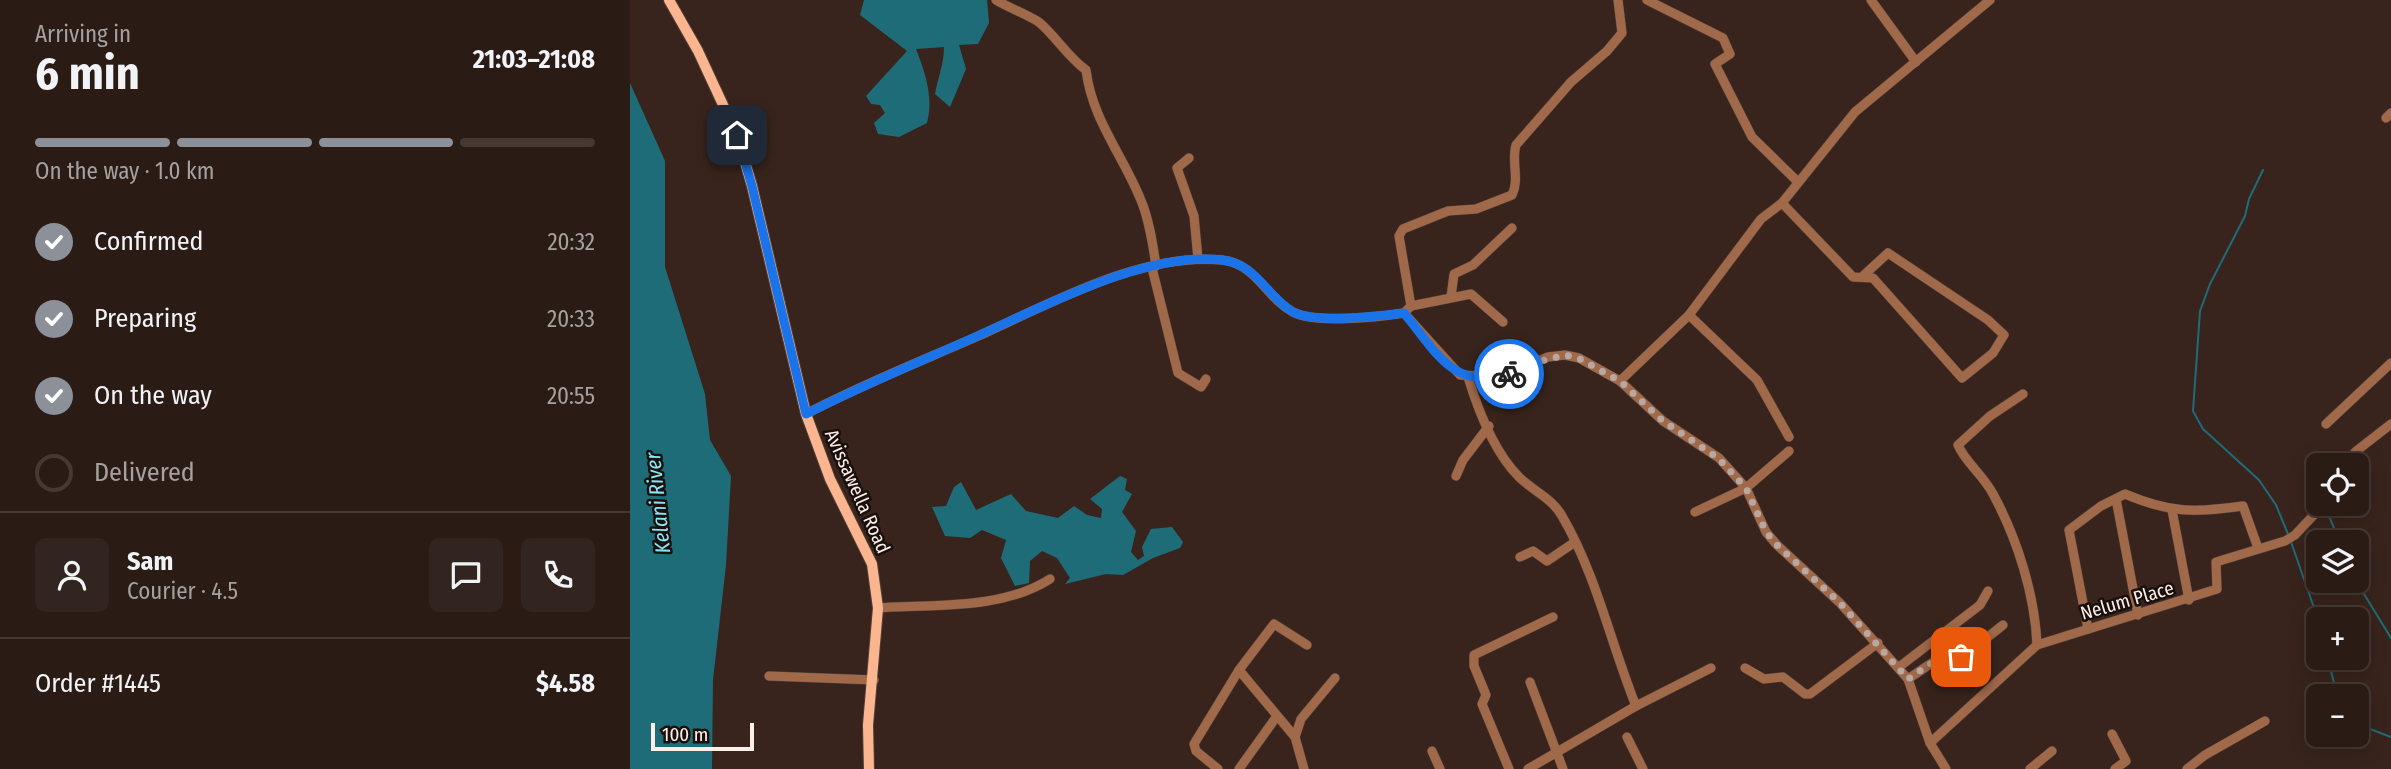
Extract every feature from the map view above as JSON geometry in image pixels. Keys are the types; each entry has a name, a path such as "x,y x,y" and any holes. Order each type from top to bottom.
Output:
{"main road":[{"name":"Avissawella Road","path":"669,0 698,51 737,135 752,186 806,414 830,479 872,564 878,608 874,680 868,725 869,769"}],"street":[{"path":"996,0 1022,16 1038,21 1073,60 1086,70 1089,96 1107,137 1141,199 1178,373 1200,387 1206,379"},
{"path":"1618,0 1622,33 1607,51 1572,82 1516,145 1513,157 1516,186 1512,195 1476,209 1448,211 1403,229 1398,236 1408,309 1449,366 1468,377 1499,377 1538,361 1565,355 1578,358 1620,381 1663,421 1718,458 1746,488 1766,532 1777,545 1840,603 1908,679 1930,743 1946,769"},
{"path":"1647,0 1723,38 1730,54 1715,64 1752,137 1798,182"},
{"path":"1871,0 1916,62"},
{"path":"1620,381 1689,315 1762,219 1782,202 1855,112 1990,0"},
{"path":"1189,158 1177,168 1194,216 1198,259"},
{"path":"1782,202 1853,277 1864,275 1873,278 1962,378 1993,353 2004,335 1988,320 1888,253 1864,275"},
{"path":"1451,296 1454,274 1473,264 1512,228"},
{"path":"806,414 1066,296 1154,267 1198,259 1236,262 1250,269 1294,313 1364,317 1408,309 1451,296 1471,294 1503,322"},
{"path":"1689,315 1757,380 1790,438"},
{"path":"2326,424 2391,363"},
{"path":"1468,377 1508,465 1555,506 1576,542 1636,706"},
{"path":"2023,394 1990,416 1958,445 1978,469 2004,516 2033,605 2036,645"},
{"path":"2355,453 2391,424"},
{"path":"1456,476 1462,460 1489,426"},
{"path":"1695,512 1746,488 1789,451"},
{"path":"2088,629 2069,530 2124,494 2159,509 2214,510 2243,506 2258,548"},
{"path":"2116,499 2138,615"},
{"path":"2172,510 2189,600"},
{"name":"Nelum Place","path":"1930,743 2036,645 2189,600 2217,589 2216,562 2284,541 2295,535 2313,516"},
{"path":"1520,557 1533,551 1547,561 1576,542"},
{"path":"878,608 998,598 1038,586 1050,579"},
{"path":"1899,667 1980,605 1988,591"},
{"path":"1509,769 1482,704 1486,695 1474,666 1474,655 1553,617"},
{"path":"1218,769 1196,751 1194,744 1239,670 1274,624 1307,645"},
{"path":"1908,679 1948,652 1964,656 2003,625"},
{"path":"1745,668 1764,679 1783,677 1805,694 1810,694 1878,643"},
{"path":"1528,769 1636,706 1711,668"},
{"path":"1239,670 1295,737 1304,769"},
{"path":"769,676 874,680"},
{"path":"1295,737 1301,719 1335,678"},
{"path":"1530,682 1563,769"},
{"path":"1239,769 1277,716"},
{"path":"2187,769 2205,755 2265,721"},
{"path":"2112,734 2126,761 2116,769"},
{"path":"1627,737 1643,769"},
{"path":"1432,751 1440,769"},
{"path":"2030,769 2052,751"}],"water":[{"path":"864,0 987,0 989,23 978,44 959,45 966,69 950,107 935,94 944,47 916,49 928,85 929,114 927,123 899,137 878,134 874,123 885,113 880,105 871,104 866,96 907,51 860,15"},
{"name":"Kelani River","path":"630,83 665,161 665,267 705,394 710,440 731,476 726,565 713,680 712,769 630,769"},
{"path":"1120,476 1127,479 1125,490 1132,494 1122,512 1136,531 1131,552 1138,560 1144,556 1142,547 1151,529 1172,527 1183,542 1180,548 1153,558 1123,575 1106,574 1065,584 1070,578 1057,558 1042,551 1030,561 1029,583 1015,586 1001,558 1006,540 982,530 970,538 945,536 932,507 946,506 954,487 961,482 976,510 1011,494 1026,511 1058,518 1074,506 1087,515 1101,518 1102,509 1090,499"}],"waterway":[{"path":"2263,170 2249,199 2245,216 2210,284 2200,311 2193,411 2203,429 2259,480 2276,505 2288,534"},
{"path":"2329,516 2335,530"},
{"path":"2291,542 2314,607"},
{"path":"2363,593 2391,638"},
{"path":"2331,670 2334,684"},
{"path":"2369,729 2391,737"}],"way so far":[{"path":"1509,374 1528,364 1565,355 1578,358 1620,381 1663,421 1718,458 1746,488 1766,532 1777,545 1840,603 1908,679 1950,651 1961,657"}],"route":[{"path":"737,135 752,186 806,414 836,398 1066,296 1105,281 1198,259 1236,262 1250,269 1294,313 1312,316 1376,317 1404,313 1449,366 1460,375 1481,378 1509,374"}]}
